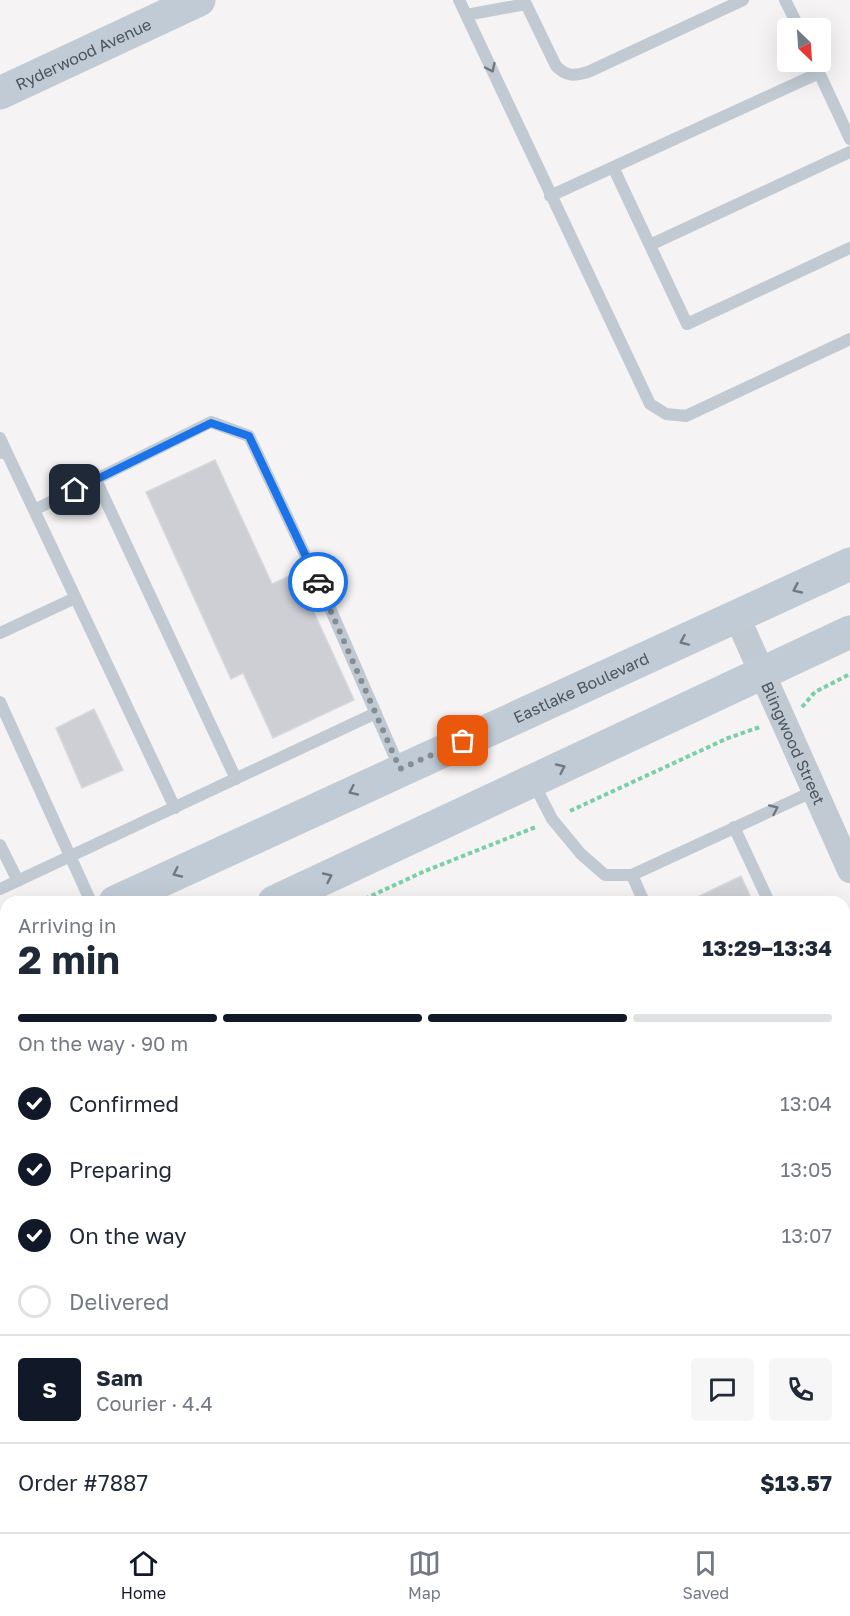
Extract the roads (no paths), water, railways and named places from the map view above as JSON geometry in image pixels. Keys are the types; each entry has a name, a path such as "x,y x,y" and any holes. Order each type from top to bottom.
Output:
{"main road":[{"name":"Ryderwood Avenue","path":"0,93 199,0"},
{"name":"Eastlake Boulevard","path":"129,896 400,769 850,564"},
{"path":"287,896 850,632"}],"street":[{"name":"Blingwood Street","path":"737,617 814,791 843,835 850,870"}],"lane":[{"path":"459,0 650,404 666,414 686,416 850,339"},
{"path":"785,0 794,18"},
{"path":"466,15 530,2 556,66 564,74 576,75 588,72 740,1"},
{"path":"550,196 807,72"},
{"path":"819,72 850,139"},
{"path":"650,245 850,152"},
{"path":"613,167 687,324 850,248"},
{"path":"34,510 211,423 249,436 326,599 400,769"},
{"path":"0,438 3,452 34,510 175,808"},
{"path":"96,480 236,779"},
{"path":"0,633 75,598"},
{"path":"0,702 88,896"},
{"path":"0,889 376,713"},
{"path":"533,782 552,819 581,854 605,875 632,875 814,791"},
{"path":"734,827 766,896"},
{"path":"0,845 18,881"},
{"path":"632,875 641,896"}]}
